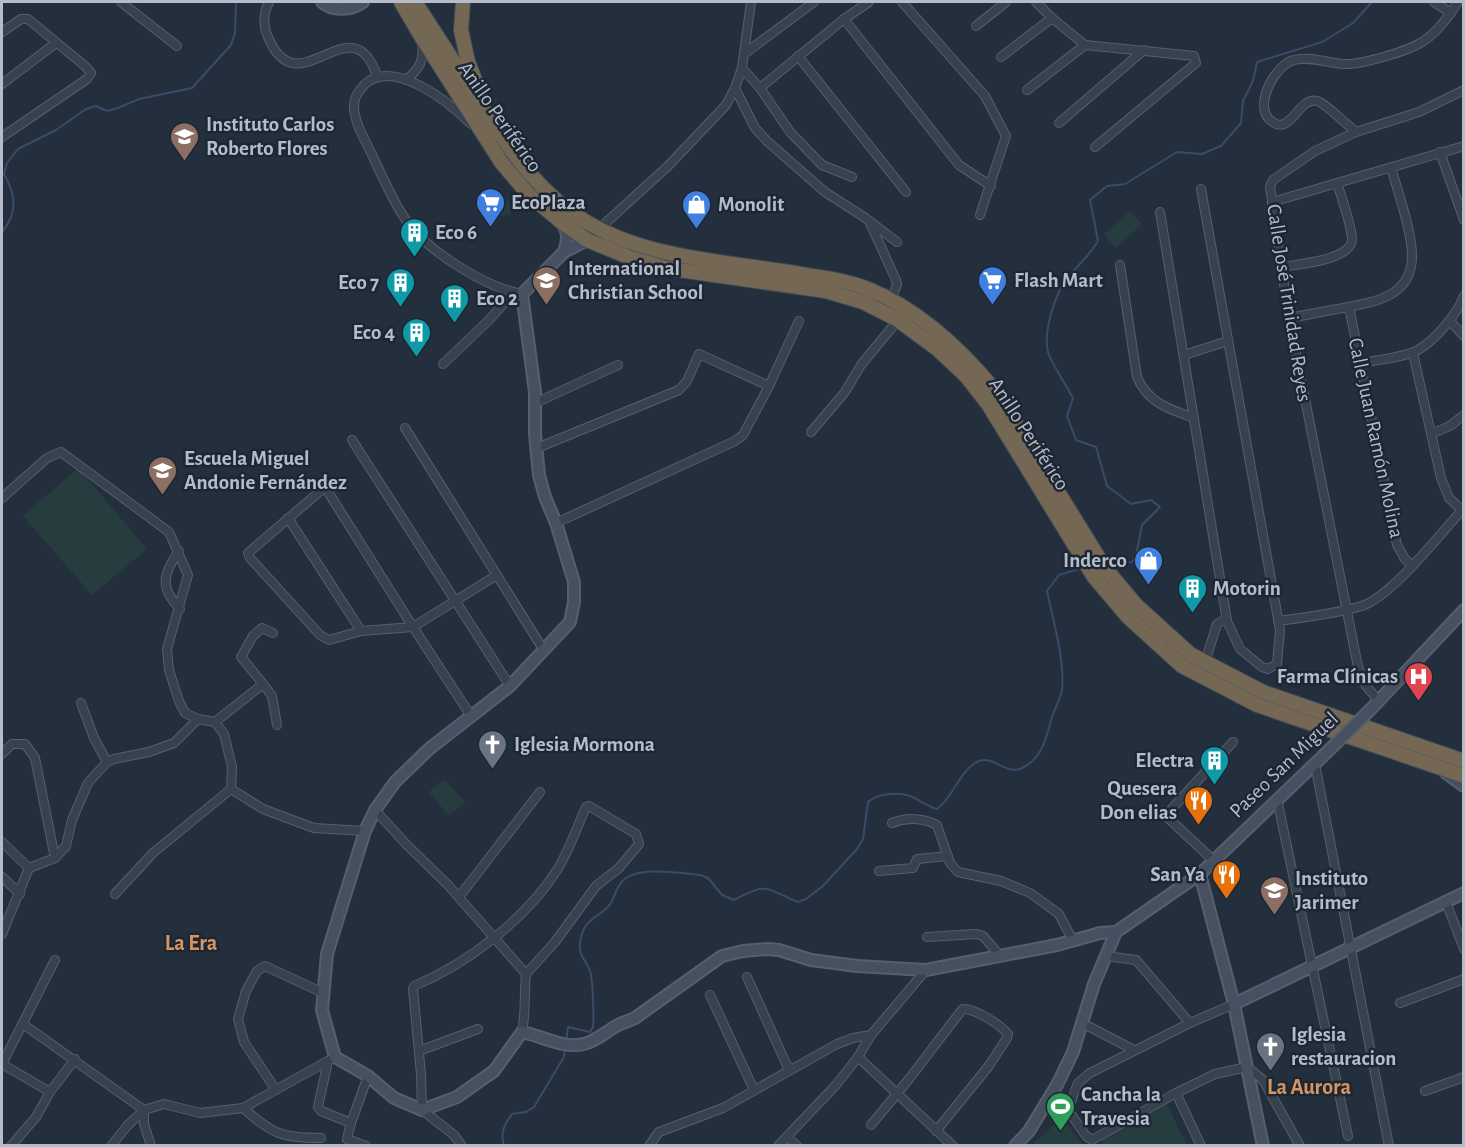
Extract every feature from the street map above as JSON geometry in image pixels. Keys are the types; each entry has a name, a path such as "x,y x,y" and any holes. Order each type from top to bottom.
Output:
{"highway":[{"name":"Anillo Periférico","path":"401,2 501,162 528,194 560,221 587,240 631,258 666,267 826,291 863,302 898,320 936,348 966,376 988,404 1094,576 1128,618 1182,666 1257,705 1464,776"},
{"name":"Anillo Periférico","path":"415,2 512,154 538,184 568,210 599,229 636,245 669,254 776,269 846,282 868,289 909,309 945,337 976,367 997,393 1105,568 1136,605 1191,654 1263,692 1464,761"},
{"path":"463,2 461,30 468,62 492,122"}],"street":[{"path":"121,2 177,46"},
{"path":"269,2 264,16 265,28 275,51 283,59 296,63 306,61 343,43 350,43 370,55 377,76"},
{"path":"322,2 327,6 344,9 363,2"},
{"path":"599,229 668,166 726,105 742,68 751,2"},
{"path":"744,54 814,2"},
{"path":"760,88 844,19 869,2"},
{"path":"902,2 985,96 1006,136 980,215"},
{"path":"976,26 1006,2"},
{"path":"1036,2 1085,45 1194,56 1196,63 1095,147"},
{"path":"1434,2 1451,13"},
{"path":"1458,2 1451,13 1420,44 1365,63 1293,60 1286,64 1266,91 1263,110 1274,123 1285,124 1305,103 1319,101 1356,132 1419,111 1464,90"},
{"path":"1001,57 1052,18"},
{"path":"2,32 21,19 28,20 91,73 87,79 2,137"},
{"path":"844,19 959,165 991,186"},
{"path":"406,80 421,64 422,38"},
{"path":"2,84 56,43"},
{"path":"1027,90 1085,45"},
{"path":"1059,123 1144,50"},
{"path":"798,56 906,192"},
{"path":"742,68 760,88 790,132 822,165 852,177"},
{"path":"486,139 441,98 406,80 377,76 360,90 354,100 353,109 368,145 408,224 450,261 497,287 518,293"},
{"path":"735,88 755,128 768,142 825,192 897,242"},
{"name":"Calle José Trinidad Reyes","path":"1356,132 1315,151 1273,180 1270,188 1288,318 1347,609 1361,676 1375,705"},
{"path":"1272,202 1464,146"},
{"path":"1440,152 1464,219"},
{"name":"Calle Juan Ramón Molina","path":"1288,318 1386,298 1406,281 1411,270 1411,242 1391,167"},
{"path":"1282,267 1339,256 1349,249 1352,237 1337,183"},
{"path":"1160,212 1227,621 1240,649 1262,667 1268,669 1276,664 1278,659 1280,630 1202,189"},
{"path":"560,221 567,231 568,238 564,252"},
{"path":"870,222 897,284 891,301"},
{"path":"443,364 564,252 587,240"},
{"path":"1120,265 1137,377 1147,395 1166,408 1194,418"},
{"path":"351,1123 321,1111 318,1107 332,1059 322,1010 327,954 365,831 382,799 404,774 429,749 510,686 543,648 570,622 574,602 573,582 556,523 539,476 535,403 518,293"},
{"path":"1360,363 1413,353 1449,321 1464,296"},
{"name":"Calle Juan Ramón Molina","path":"1349,307 1397,545 1405,560 1412,565"},
{"path":"812,432 845,392 861,365 898,320"},
{"path":"556,523 735,441 748,428 799,321"},
{"path":"1449,321 1464,336"},
{"path":"1184,355 1228,340"},
{"path":"1278,621 1347,609 1366,604 1384,594 1463,509 1449,498 1442,478 1413,353"},
{"path":"537,448 679,390 687,381 699,354 769,386"},
{"path":"535,403 618,365"},
{"path":"1432,433 1450,426 1464,416"},
{"path":"405,428 543,648"},
{"path":"352,440 510,686"},
{"path":"2,498 47,458 61,452 169,531 188,574 167,649 169,670 185,713 198,719 215,722 224,734 232,767 231,789 153,853 115,894"},
{"path":"471,716 412,627 325,487 248,553 249,558 320,635 329,640 361,631 412,627 497,574"},
{"path":"288,518 361,631"},
{"path":"179,551 166,573 169,598 180,609"},
{"name":"Paseo San Miguel","path":"1116,932 1200,874 1375,705 1464,610"},
{"path":"1205,662 1217,624 1227,621"},
{"path":"273,633 262,628 253,636 241,657 272,696 277,725"},
{"path":"215,722 263,684"},
{"path":"81,703 94,738 107,762"},
{"path":"2,934 29,868 55,858 66,846 72,820 88,783 107,762 149,752 174,742 198,719"},
{"path":"1213,860 1167,817 1168,813 1233,742"},
{"path":"2,754 12,744 25,744 35,758 55,858"},
{"path":"1318,760 1389,1146"},
{"path":"1439,767 1464,786"},
{"path":"231,789 262,809 314,828 365,831"},
{"path":"459,897 540,792"},
{"path":"1277,799 1348,1136"},
{"path":"586,807 598,811 636,834 639,844 619,868 596,886 555,942 526,974 522,1032 494,1071 457,1097 422,1110 414,986 453,967 513,922 557,869 586,807"},
{"path":"375,810 459,897 526,974"},
{"path":"892,823 905,817 929,821 937,825 950,863 958,872 1001,881 1030,893 1059,914 1072,939"},
{"path":"2,842 29,868"},
{"path":"879,871 913,867 917,859 948,856"},
{"path":"1200,874 1234,1004 1263,1146"},
{"path":"2,878 20,894"},
{"path":"1446,902 1464,887"},
{"path":"1068,1110 1078,1083 1084,1077 1134,1050 1464,893"},
{"path":"1446,902 1464,949"},
{"path":"522,1032 540,1035 566,1044 593,1042 620,1024 635,1018 722,956 743,951 779,950 812,960 857,966 926,970 1001,957 1057,945 1072,939 1116,932 1094,984 1072,1052 1048,1101 1029,1131 1015,1146"},
{"path":"927,938 976,934 983,936 1001,957"},
{"path":"1106,956 1136,960 1190,1023"},
{"path":"50,1092 2,1064 55,960"},
{"path":"276,1090 244,1042 238,1019 246,991 257,971 265,966 323,993"},
{"path":"778,1146 836,1085 858,1057 871,1035 926,970"},
{"path":"747,977 789,1071"},
{"path":"1400,1004 1464,979"},
{"path":"710,995 754,1090"},
{"path":"871,1125 898,1094 963,1009 970,1009 1006,1031 1007,1038 988,1067 936,1131"},
{"path":"1082,1023 1134,1050"},
{"path":"23,1024 144,1110"},
{"path":"419,1051 478,1029"},
{"path":"649,1146 659,1132 684,1121 710,1114 837,1044 871,1035"},
{"path":"858,1057 953,1146"},
{"path":"10,1146 36,1118 50,1092 75,1059"},
{"path":"332,1059 368,1076 394,1098 422,1110 454,1135 462,1146"},
{"path":"111,1146 126,1126 144,1110 164,1104 200,1113 243,1108 332,1059"},
{"path":"1048,1101 1068,1110 1086,1136 1092,1140 1215,1074 1247,1067"},
{"path":"1247,1067 1263,1080 1300,1146"},
{"path":"366,1146 348,1139 351,1123 368,1076"},
{"path":"1425,1091 1464,1077"},
{"path":"1176,1093 1201,1146"},
{"path":"243,1108 259,1122 280,1135 321,1138"},
{"path":"144,1110 144,1124 151,1146"},
{"path":"786,1137 797,1146"}],"green space":[{"path":"495,189 510,203 510,214 501,216 486,200"},
{"path":"1130,211 1142,224 1116,248 1104,234"},
{"path":"78,468 147,549 92,595 23,516"},
{"path":"444,779 465,802 449,816 429,792"},
{"path":"1165,1100 1187,1145 1104,1145 1100,1137"},
{"name":"Cancha la Travesia","path":"1062,1118 1083,1145 1032,1145"}],"waterway":[{"path":"2,232 11,218 14,204 11,189 4,174 7,163 18,149 56,130 86,109 96,106 107,111 139,99 192,88 231,45 235,33 236,2"},
{"path":"1120,563 1132,562 1136,556 1142,525 1160,507 1151,500 1131,504 1107,486 1096,447 1076,440 1067,416 1073,398 1052,362 1047,344 1051,313 1063,284 1098,241 1090,200 1107,186 1125,184 1177,152 1202,154 1221,146 1241,123 1243,101 1253,81 1257,62 1322,42 1353,23 1372,2"},
{"path":"566,1042 568,1027 590,1032 593,1027 592,982 590,971 580,951 582,934 587,924 610,905 619,886 627,877 646,872 700,875 708,878 722,895 734,900 754,890 767,889 798,902 823,886 857,849 863,839 868,802 872,799 886,794 901,794 913,797 937,809 948,798 966,771 979,761 989,761 1016,770 1034,760 1045,742 1062,690 1060,653 1047,591 1059,575 1079,569"},
{"path":"504,1146 503,1133 507,1122 512,1114 526,1112 534,1107 564,1057 565,1048"}],"place":[{"name":"Instituto Carlos Roberto Flores","path":"185,162"},
{"name":"EcoPlaza","path":"490,228"},
{"name":"Monolit","path":"697,230"},
{"name":"Eco 6","path":"414,258"},
{"name":"International Christian School","path":"547,306"},
{"name":"Flash Mart","path":"993,306"},
{"name":"Eco 7","path":"400,308"},
{"name":"Eco 2","path":"455,324"},
{"name":"Eco 4","path":"416,358"},
{"name":"Escuela Miguel Andonie Fernández","path":"163,496"},
{"name":"Inderco","path":"1148,586"},
{"name":"Motorin","path":"1192,614"},
{"name":"Farma Clínicas","path":"1419,702"},
{"name":"Iglesia Mormona","path":"493,770"},
{"name":"Electra","path":"1215,786"},
{"name":"Quesera Don elias","path":"1198,826"},
{"name":"San Ya","path":"1226,900"},
{"name":"Instituto Jarimer","path":"1274,916"},
{"name":"Iglesia restauracion","path":"1270,1072"},
{"name":"Cancha la Travesia","path":"1060,1132"}],"district":[{"name":"La Era","path":"191,943"},
{"name":"La Aurora","path":"1309,1087"}]}
